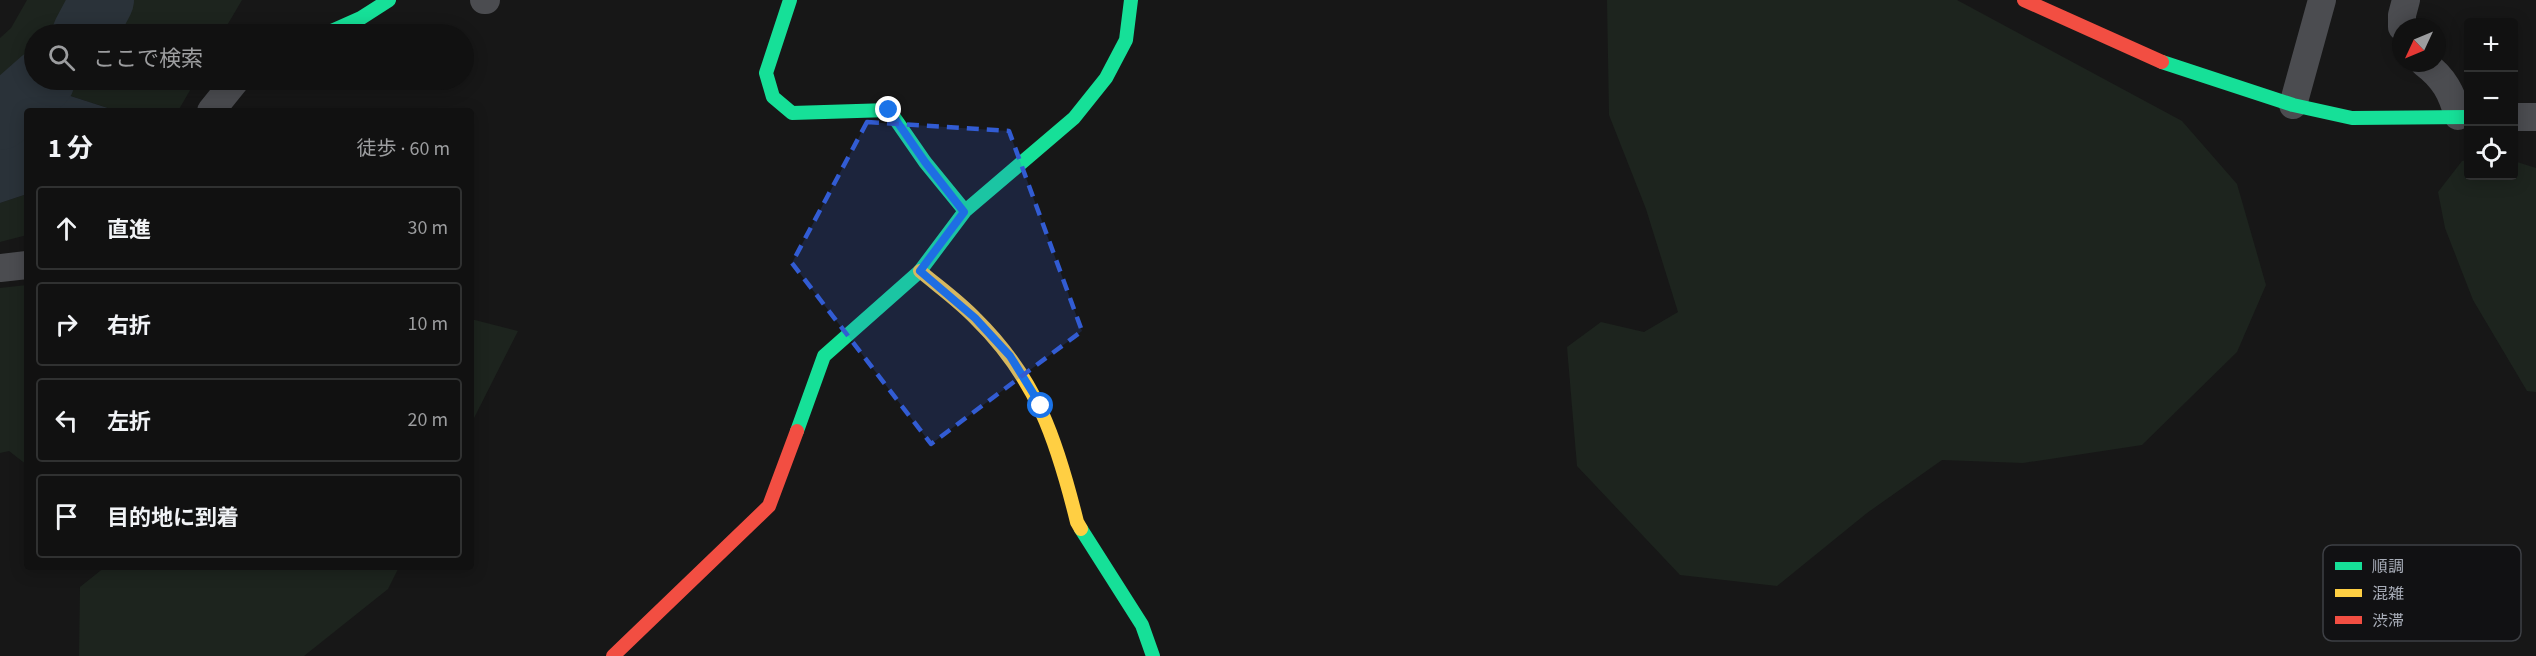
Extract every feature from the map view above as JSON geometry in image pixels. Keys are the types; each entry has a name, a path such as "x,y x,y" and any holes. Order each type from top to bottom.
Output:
{"street":[{"path":"348,24 389,0"},
{"path":"790,0 766,73 773,97 792,113 889,110 925,162 964,212"},
{"path":"613,656 769,506 824,356 920,271 964,212 1074,118 1106,78 1126,40 1131,0"},
{"path":"2024,0 2172,67 2293,105 2352,118 2463,117 2453,94 2437,72"},
{"path":"2293,105 2322,0"},
{"path":"2402,18 2406,0"},
{"path":"213,108 228,90"},
{"path":"2518,117 2536,117"},
{"path":"0,268 24,266"},
{"path":"920,271 975,318 1010,356 1041,406 1064,470 1077,522 1142,626 1153,656"}],"highlighted area":[{"path":"867,122 1009,131 1082,331 931,444 792,263"}],"shaded area":[{"path":"27,0 242,0 228,24 24,24 24,81 15,78 0,86 0,38 11,28"},
{"path":"1607,0 1957,0 2182,121 2237,184 2266,285 2237,352 2142,445 2023,463 1942,460 1867,513 1777,586 1680,575 1577,466 1567,347 1601,322 1644,332 1678,312 1646,209 1609,115"},
{"path":"15,78 24,81 24,90 52,90 108,108 24,108 24,195 0,203 0,86"},
{"path":"52,90 190,90 180,108 108,108"},
{"path":"2464,161 2464,180 2518,180 2518,162 2536,168 2536,392 2527,391 2473,300 2445,228 2438,192"},
{"path":"24,195 24,236 0,242 0,203"},
{"path":"24,285 24,463 9,451 0,453 0,288"},
{"path":"474,320 518,331 474,418"},
{"path":"101,570 398,570 388,589 304,656 79,656 80,587"}],"waterway":[{"path":"89,24 102,0"},
{"path":"0,118 32,90"}],"traffic: fast":[{"path":"348,24 389,0"},
{"path":"790,0 766,73 773,97 792,113 889,110 925,162 965,211"},
{"path":"797,431 824,356 920,271 965,211 1074,118 1106,78 1126,40 1131,0"},
{"path":"2162,62 2293,105 2352,118 2464,117"},
{"path":"1081,529 1142,625 1153,656"}],"traffic: slow":[{"path":"920,271 976,319 1015,365 1042,413 1081,529"}],"traffic: jam":[{"path":"2024,0 2162,62"},
{"path":"613,656 769,506 797,431"}],"route":[{"path":"889,110 925,162 964,212 920,271 975,318 1010,356 1041,406"}]}
